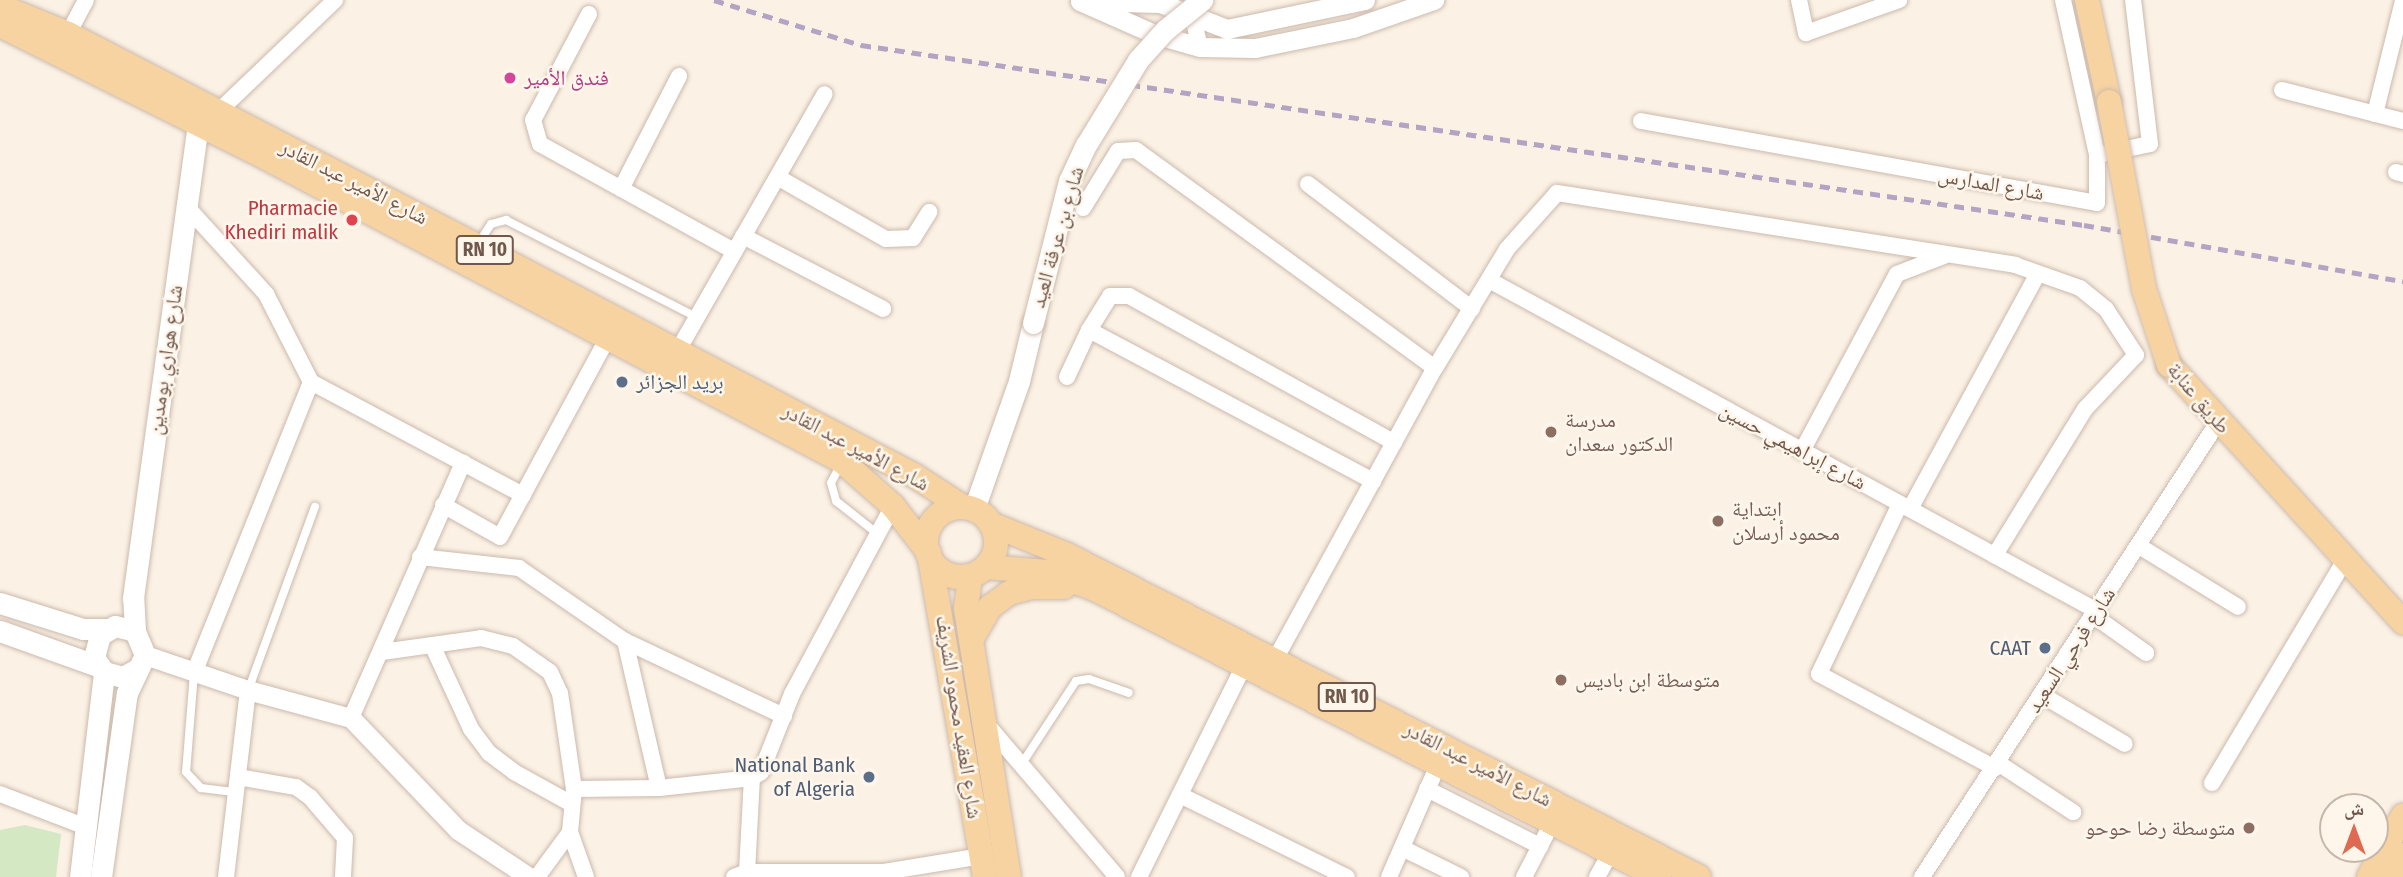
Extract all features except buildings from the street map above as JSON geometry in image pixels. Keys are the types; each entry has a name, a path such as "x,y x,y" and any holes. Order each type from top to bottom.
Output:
{"main road":[{"name":"طريق عنابة","path":"2089,0 2144,289 2169,365 2218,422 2403,622"},
{"name":"شارع الأمير عبد القادر","path":"0,5 68,34 208,118 609,335 673,360 915,476 976,513 1068,555 1438,765 1659,877"},
{"name":"شارع بن عرفة العيد","path":"976,513 1019,381 1069,181 1086,145 1138,60 1165,30 1194,5"},
{"name":"شارع الأمير عبد القادر","path":"0,25 208,118 477,246 842,461 893,506 930,556"},
{"name":"شارع هواري بومدين","path":"119,629 133,598 186,206 208,118"},
{"path":"951,508 976,513 996,546 978,571 942,572 930,556 925,542 932,521 951,508"},
{"name":"شارع العقيد محمود الشريف","path":"930,556 983,866"},
{"name":"شارع الأمير عبد القادر","path":"978,571 1048,572 1093,588 1259,663 1699,877"},
{"name":"شارع العقيد محمود الشريف","path":"978,571 965,592 982,717 1009,877"},
{"path":"971,640 990,607 1009,593 1031,587 1093,588"},
{"path":"0,603 83,629 119,629"},
{"path":"119,629 142,661"},
{"path":"80,877 101,669 95,642 119,629"},
{"path":"0,631 123,677 142,661"},
{"path":"101,877 127,693 142,661"},
{"path":"2369,877 2403,816"},
{"path":"2391,877 2403,855"}],"street":[{"path":"68,34 86,0"},
{"path":"208,118 335,0"},
{"path":"1079,0 1194,5 1227,29 1244,29 1366,0"},
{"path":"1079,0 1154,34 1200,47 1291,43 1353,28 1434,0"},
{"path":"1799,0 1806,33 1899,0"},
{"path":"2063,0 2097,155 2150,144 2133,0"},
{"path":"2375,114 2403,1"},
{"path":"1194,5 1200,47"},
{"path":"589,14 533,120 534,134 540,144 734,251"},
{"path":"621,189 679,76"},
{"path":"2282,90 2403,121"},
{"path":"673,360 825,94"},
{"name":"شارع المدارس","path":"1641,121 2097,203 2097,155"},
{"path":"1083,208 1118,151 1136,150 1435,368"},
{"path":"779,178 886,239 913,238 929,212"},
{"path":"1308,184 1472,309"},
{"path":"1139,877 1180,795 1373,481 1435,368 1507,248 1557,193 1950,255 2038,273 2080,288 2106,309 2136,355 2085,409 1995,555"},
{"path":"186,206 266,294 311,382 523,495"},
{"path":"743,236 884,309"},
{"path":"1802,450 1897,274 1950,255"},
{"path":"2038,273 1905,506 1818,674 1997,766 2073,812"},
{"name":"شارع إبراهيمي حسين","path":"1489,280 1995,555 2096,613 2146,653"},
{"path":"1067,377 1089,330 1110,296 1129,296 1394,442"},
{"path":"1089,330 1373,481"},
{"path":"489,561 609,335"},
{"path":"194,673 311,382"},
{"name":"شارع فرحي السعيد","path":"1922,877 1997,766 2218,422"},
{"path":"351,718 463,463"},
{"path":"443,505 500,537"},
{"path":"432,645 471,729 489,753 514,772 573,797 752,778 767,764 784,716 893,506"},
{"path":"2139,546 2238,607"},
{"path":"420,557 489,561 519,568 625,641 784,716"},
{"path":"2212,783 2345,560"},
{"path":"382,652 498,640 550,672 560,693 573,797 570,832 586,877"},
{"path":"625,641 659,788"},
{"path":"142,661 194,673 351,718 458,830 529,877"},
{"path":"226,877 248,690"},
{"path":"2042,695 2125,744"},
{"path":"982,717 1020,767 1117,877"},
{"path":"1388,877 1438,765"},
{"path":"752,778 740,875 884,872 983,866"},
{"path":"237,784 296,787 310,797 345,838 343,877"},
{"path":"1427,789 1540,846"},
{"path":"0,794 86,827"},
{"path":"1180,795 1347,877"},
{"path":"1524,877 1552,823"},
{"path":"537,877 570,832"},
{"path":"1402,848 1461,877"},
{"path":"1597,877 1611,852"}],"lane":[{"path":"477,246 491,224 506,220 696,317"},
{"path":"842,461 831,483 836,501 878,534"},
{"path":"248,690 315,507"},
{"path":"194,673 186,772 201,788 237,784"},
{"path":"1020,767 1076,681 1088,679 1129,693"}],"green space":[{"path":"25,825 61,834 56,877 0,877 0,830"}],"railway":[{"path":"714,0 861,45 2084,225 2403,281"}],"place":[{"name":"فندق الأمير","path":"510,78"},
{"name":"Pharmacie Khediri malik","path":"352,220"},
{"name":"بريد الجزائر","path":"622,382"},
{"name":"مدرسة الدكتور سعدان","path":"1551,432"},
{"name":"ابتداية محمود أرسلان","path":"1718,521"},
{"name":"CAAT","path":"2045,648"},
{"name":"متوسطة ابن باديس","path":"1561,680"},
{"name":"National Bank of Algeria","path":"869,777"},
{"name":"متوسطة رضا حوحو","path":"2249,828"}]}
